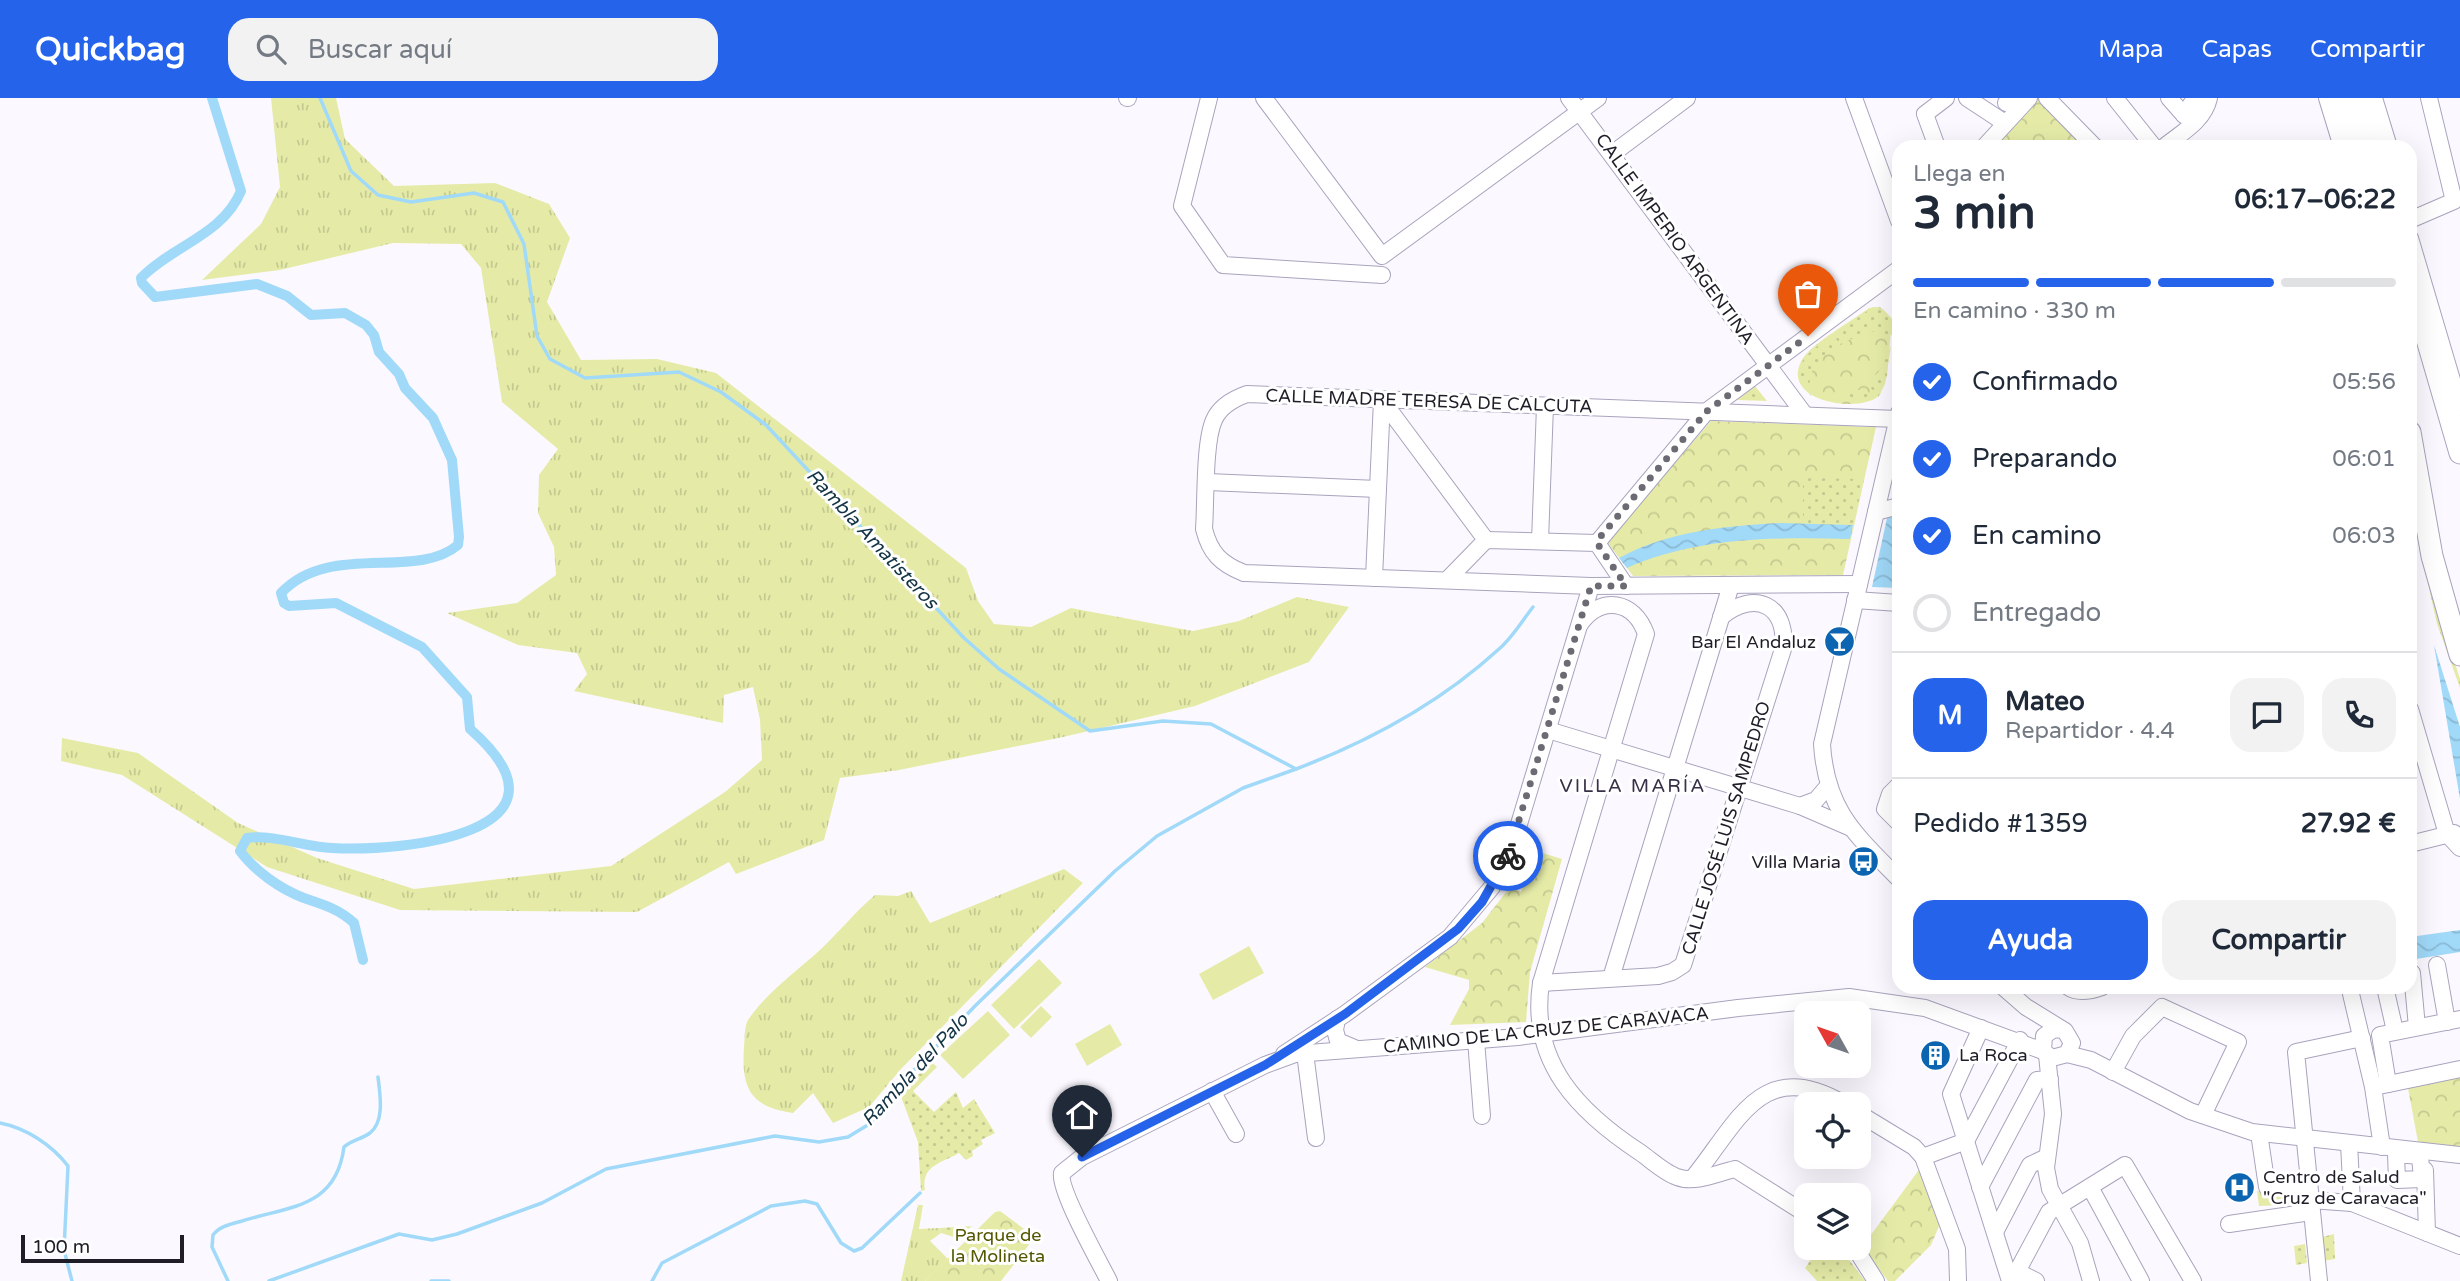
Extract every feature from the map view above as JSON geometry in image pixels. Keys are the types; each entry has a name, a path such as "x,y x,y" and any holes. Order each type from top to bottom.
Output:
{"main road":[{"path":"2343,98 2357,140"},
{"path":"2359,98 2372,140"},
{"path":"2417,305 2460,453"},
{"path":"2417,471 2432,556 2460,655"}],"street":[{"path":"1209,98 1182,206 1223,265 1382,275"},
{"path":"1264,98 1382,256 1598,98"},
{"name":"CALLE IMPERIO ARGENTINA","path":"1569,98 1805,415"},
{"path":"1612,154 1687,98"},
{"path":"1854,98 1892,202"},
{"path":"1934,140 1925,114 1946,98"},
{"path":"1967,98 2005,123"},
{"path":"1990,140 2029,98"},
{"path":"2047,98 2088,140"},
{"path":"2115,98 2148,140"},
{"path":"2169,98 2189,119"},
{"path":"2189,119 2195,98"},
{"path":"2170,140 2189,119 2206,110 2208,98"},
{"path":"2327,98 2340,140"},
{"path":"2374,98 2387,140"},
{"path":"2417,217 2454,201 2430,98"},
{"path":"2417,262 2460,407"},
{"path":"1597,543 1707,411 1892,274"},
{"name":"CALLE MADRE TERESA DE CALCUTA","path":"1892,416 1247,394 1233,398 1215,417 1210,430 1204,529 1213,553 1226,566 1244,573 1591,586 1731,585 1857,592 1892,601"},
{"path":"1374,578 1382,400"},
{"path":"1382,400 1486,540"},
{"path":"1540,541 1545,406"},
{"path":"1892,466 1881,490 1822,744 1828,786 1837,806 1852,829 1892,872"},
{"path":"1208,482 1378,489"},
{"path":"1881,490 1892,494"},
{"path":"1876,512 1892,508"},
{"path":"1447,580 1486,540 1597,543"},
{"path":"1597,543 1626,586"},
{"path":"1611,978 1731,585"},
{"path":"1265,1065 1337,1019 1450,936 1482,902 1506,861 1591,586"},
{"name":"CALLE JOSÉ LUIS SAMPEDRO","path":"1541,984 1658,976 1684,965 1783,649 1785,632 1782,619 1758,603 1741,603 1721,617"},
{"path":"1580,624 1588,612 1614,604 1625,607 1636,616 1646,634 1541,984 1538,1000 1541,1034 1562,1082 1589,1115 1677,1177 1692,1178 1735,1169 1794,1206"},
{"path":"1548,730 1800,806 1852,829"},
{"path":"2417,733 2460,848"},
{"path":"1800,806 1816,800 1828,786"},
{"path":"1892,791 1885,809 1892,816"},
{"path":"1816,800 1837,806"},
{"path":"2417,843 2453,835"},
{"path":"2382,1147 2380,1035 2453,1020 2437,965"},
{"path":"2011,994 2026,1007 2055,1045 2050,1077 2053,1114 2047,1157 2050,1189 2080,1243 2091,1281"},
{"path":"2351,994 2362,1038 2380,1085"},
{"path":"2387,994 2395,1031"},
{"path":"2414,994 2417,1027"},
{"name":"CAMINO DE LA CRUZ DE CARAVACA","path":"1109,1281 1061,1179 1062,1173 1082,1157 1265,1065 1305,1053 1541,1034 1738,1008 1849,998 1925,1008 2021,1041 2055,1045 2203,1115 2259,1133 2460,1154"},
{"path":"1923,1157 1966,1141 2021,1041 2028,1024 2026,1007"},
{"path":"2113,1072 2133,1035 2162,1007 2238,1042 2203,1115"},
{"path":"1337,1019 1335,1030 1338,1041 1352,1048 1368,1049"},
{"path":"1981,1028 1951,1094 1995,1233 2013,1278"},
{"path":"2319,1281 2296,1052 2362,1038"},
{"path":"1476,1040 1482,1116"},
{"path":"1305,1053 1316,1138"},
{"path":"2380,1085 2460,1069"},
{"path":"1980,1187 2037,1080 2050,1077"},
{"path":"1692,1178 1750,1103 1768,1091 1786,1086 1803,1086 1823,1092"},
{"path":"1212,1091 1236,1134"},
{"path":"1871,1121 1914,1147 1923,1157 1957,1249 1958,1281"},
{"path":"2259,1133 2267,1187 2309,1199 2352,1203 2460,1246"},
{"path":"2349,1143 2352,1203"},
{"path":"2425,1150 2427,1233"},
{"path":"1995,1233 2030,1165 2047,1157"},
{"path":"2013,1278 2049,1212 2125,1165 2193,1281"},
{"path":"2090,1187 2141,1281"},
{"path":"2229,1224 2309,1199"},
{"path":"1863,1260 1876,1281"},
{"path":"2013,1278 2036,1281"}],"green space":[{"path":"271,98 336,98 345,139 394,186 495,183 549,204 570,238 547,302 581,360 657,359 716,373 966,568 978,601 994,624 1031,627 1071,608 1193,631 1239,621 1297,597 1349,607 1309,662 1195,706 1063,737 899,770 840,778 824,840 736,874 729,862 637,912 400,910 267,867 122,775 61,761 62,738 138,753 238,823 317,858 414,889 611,866 725,792 762,760 760,720 753,687 724,695 723,723 574,691 587,674 577,653 518,645 447,613 517,603 556,575 554,547 538,513 539,475 558,449 502,402 481,268 461,244 393,243 280,270 202,280 261,224 280,187"},
{"path":"2038,98 2044,100 2083,140 1996,140"},
{"path":"1873,307 1883,309 1892,319 1892,335 1870,331 1840,344 1833,335"},
{"path":"1880,307 1892,319 1887,376 1880,395 1870,401 1856,404 1824,400 1810,394 1801,385 1798,373 1803,358 1824,339 1869,308"},
{"path":"1828,338 1835,347 1823,357 1811,374 1811,396 1800,377 1802,363"},
{"path":"1891,346 1885,384 1878,397 1868,384 1880,370"},
{"path":"1755,386 1767,401 1737,400"},
{"path":"1862,388 1872,400 1829,401"},
{"path":"1711,421 1876,427 1843,575 1633,576 1607,542"},
{"path":"1803,478 1864,479 1853,525 1803,524"},
{"path":"2424,566 2460,679 2460,688 2437,624"},
{"path":"1536,851 1562,859 1530,972 1526,1022 1450,1025 1469,989 1469,980 1425,967 1482,923 1510,887 1521,892"},
{"path":"1064,869 1083,883 901,1069 869,1107 833,1123 813,1093 793,1113 767,1106 752,1094 744,1074 745,1030 748,1020 773,991 821,949 875,895 898,896 911,891 930,923"},
{"path":"1249,946 1264,973 1213,1000 1199,974"},
{"path":"1039,959 1062,983 1014,1029 991,1005"},
{"path":"1041,1006 1052,1017 1031,1038 1020,1027"},
{"path":"988,1011 1010,1035 963,1079 940,1055"},
{"path":"1110,1024 1122,1045 1087,1066 1075,1044"},
{"path":"931,1061 937,1067 913,1091 934,1112 956,1092 963,1108 974,1099 995,1133 981,1140 983,1144 972,1151 973,1156 966,1160 959,1153 934,1166 926,1175 925,1190 921,1191 918,1142 900,1094"},
{"path":"2460,1073 2460,1148 2418,1142 2407,1083"},
{"path":"1921,1167 1940,1224 1931,1245 1895,1281 1888,1281 1871,1259 1871,1235"},
{"path":"2306,1188 2307,1204 2259,1206 2257,1191"},
{"path":"918,1205 923,1205 919,1229 940,1228 941,1233 930,1241 948,1259 925,1281 901,1281"},
{"name":"Parque de la Molineta","path":"1000,1211 1035,1237 1001,1281 925,1281 995,1212"},
{"path":"972,1226 957,1238 941,1233 940,1228"},
{"path":"2334,1234 2335,1259 2323,1261 2322,1237"},
{"path":"2305,1244 2307,1263 2296,1265 2294,1246"},
{"path":"1811,1260 1849,1260 1865,1281 1817,1281 1805,1268"}],"water":[{"path":"1892,516 1892,588 1872,587 1887,518"},
{"path":"1780,523 1853,525 1850,539 1737,541 1681,550 1627,568 1619,558 1677,536 1718,528"},
{"path":"2434,645 2460,727 2460,799"},
{"path":"2460,930 2460,952 2417,959 2417,936"}],"waterway":[{"path":"212,98 241,191 222,219 153,267 141,278 142,283 155,297 257,284 287,296 311,315 345,313 366,325 374,335 379,352 399,374 405,388 433,418 452,460 458,545 440,555 419,560 347,564 323,569 301,577 281,593 284,603 289,606 336,603 422,647 467,697 470,729 501,764 509,792 498,813 473,829 439,840 401,846 332,848 268,838 247,838 240,851 269,879 286,890 336,911 354,923 363,960"},
{"name":"Rambla Amatisteros","path":"320,98 351,171 378,195 411,202 474,193 503,202 524,244 537,336 550,359 585,378 679,372 721,392 766,425 964,638 999,669 1090,731 1163,721 1211,724 1296,769 1377,733 1453,687 1499,649 1533,607"},
{"name":"Rambla del Palo","path":"269,1281 399,1234 432,1240 457,1234 542,1203 606,1169 775,1136 819,1142 848,1137 871,1123 891,1094 975,1006 1115,871 1157,836 1243,788 1296,769"},
{"path":"228,1281 212,1247 213,1235 226,1226 293,1207 321,1193 339,1167 344,1147 370,1133 378,1122 378,1077"},
{"name":"Rambla del Palo","path":"0,1123 38,1139 68,1166 64,1250 72,1281"},
{"path":"652,1281 662,1263 771,1206 805,1201 817,1204 841,1243 854,1251 862,1248 920,1193"},
{"path":"431,1281 449,1281"}],"way so far":[{"path":"1508,856 1591,586 1626,586 1597,543 1601,536 1707,411 1808,336"}],"place":[{"name":"Bar El Andaluz","path":"1839,642"},
{"name":"Villa Maria","path":"1864,862"},
{"name":"La Roca","path":"1936,1055"},
{"name":"Centro de Salud \"Cruz de Caravaca\"","path":"2240,1187"}],"district":[{"name":"VILLA MARÍA","path":"1633,786"}],"route":[{"path":"1082,1157 1265,1065 1345,1014 1458,929 1482,902 1508,856"}]}
